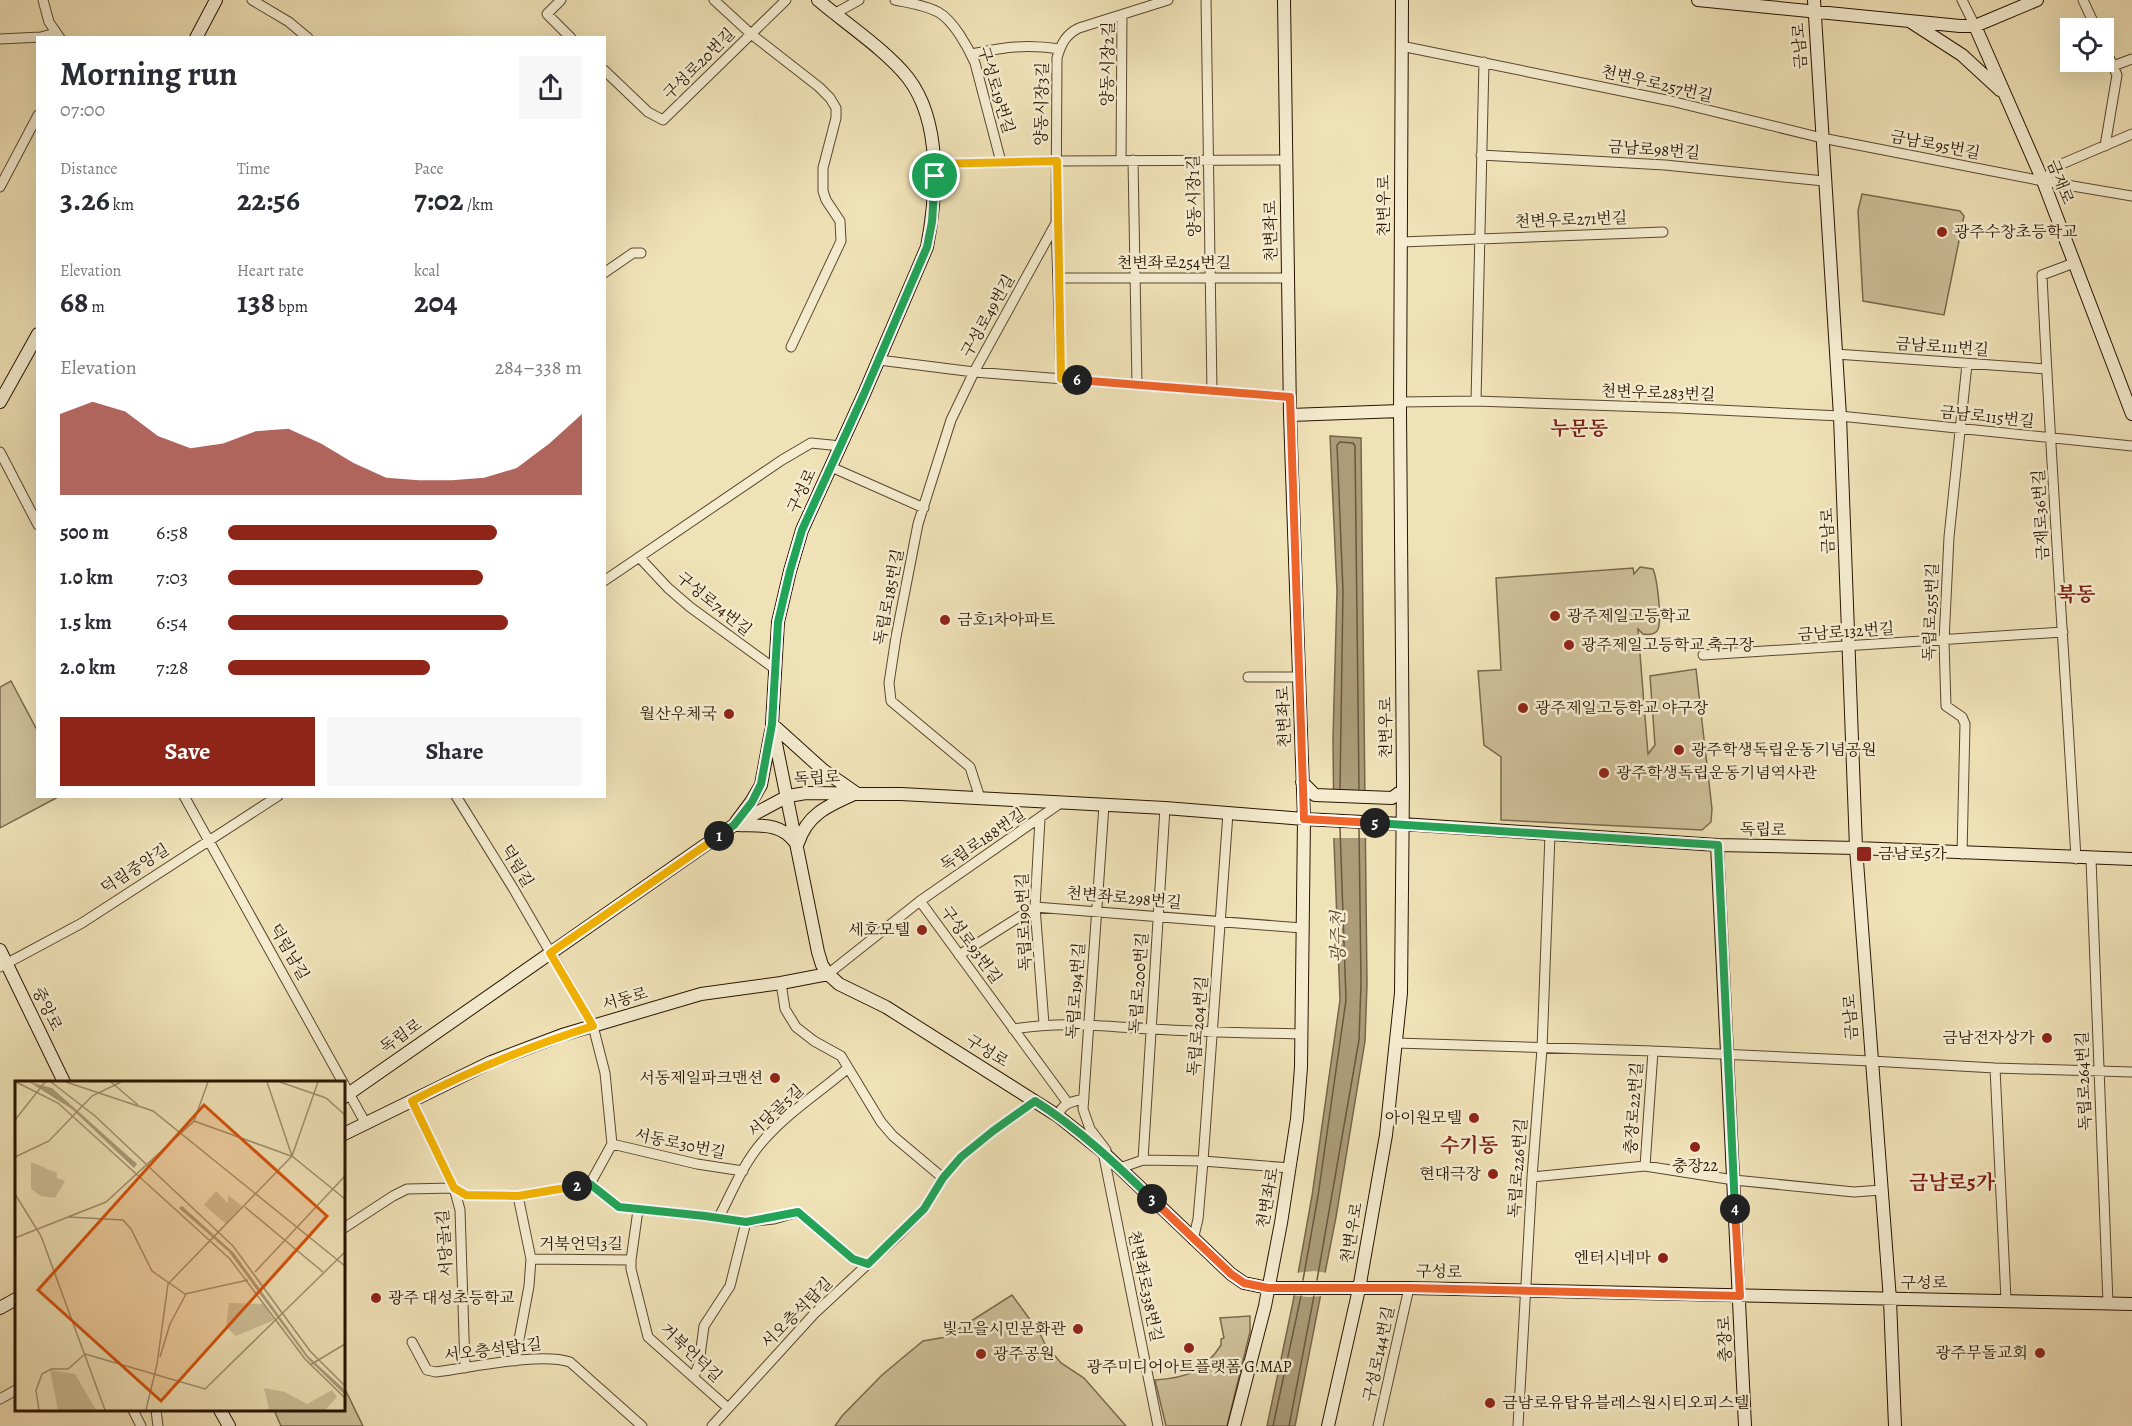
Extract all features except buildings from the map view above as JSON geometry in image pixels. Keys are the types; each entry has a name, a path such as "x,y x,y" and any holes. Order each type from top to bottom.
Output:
{"street":[{"path":"43,0 49,22 58,35"},
{"path":"197,36 216,0"},
{"path":"252,0 289,22 306,36"},
{"path":"561,0 547,14 569,36"},
{"path":"714,0 750,34 819,87 836,108 835,126 823,168 823,191 826,200 840,221 841,241 791,347"},
{"name":"구성로20번길","path":"606,72 648,112 663,120 786,0"},
{"name":"구성로","path":"818,0 895,64 908,78 918,93 926,115 934,164 934,199 927,247 802,530 778,622 772,724 818,952 828,974 839,984 886,1007 1058,1116 1103,1152 1193,1240 1244,1283 1268,1288 1409,1288 2132,1304"},
{"path":"834,14 859,0"},
{"name":"구성로19번길","path":"895,0 930,4 942,14 968,47 1001,162"},
{"name":"양동시장2길","path":"1121,160 1122,15 1168,0"},
{"name":"양동시장1길","path":"1206,0 1212,391"},
{"name":"천변좌로","path":"1234,1426 1268,1288 1290,1168 1297,1119 1302,1034 1302,928 1308,819 1302,782 1290,415 1284,0"},
{"name":"천변우로","path":"1328,1426 1359,1289 1386,1135 1401,993 1397,824 1403,790 1400,407 1401,0"},
{"path":"1698,0 1814,5 1908,20 1975,26 2037,0"},
{"name":"금재로","path":"1962,0 2043,181 2132,414"},
{"path":"2084,0 2092,18"},
{"name":"금남로","path":"1814,5 1840,416 1856,848 1890,1300 1895,1426"},
{"name":"양동시장3길","path":"1061,379 1056,223 1057,58 1070,32 1122,15"},
{"path":"1908,20 1962,55 2005,94"},
{"path":"0,39 36,37"},
{"path":"971,54 1017,45 1060,49"},
{"name":"천변우로257번길","path":"1401,46 1671,101 1822,138"},
{"path":"2114,66 2132,59"},
{"path":"1476,401 1484,62"},
{"path":"2105,146 2117,75 2114,68"},
{"path":"0,187 36,119"},
{"path":"2043,181 2056,166 2132,135"},
{"name":"금남로95번길","path":"1822,138 2132,196"},
{"name":"금남로98번길","path":"1481,155 1665,165 1824,181"},
{"path":"934,164 1121,160 1287,160"},
{"path":"1133,160 1137,385"},
{"name":"구성로49번길","path":"879,360 974,372 1056,223"},
{"name":"천변우로271번길","path":"1401,242 1663,232"},
{"path":"606,272 633,253 640,253"},
{"name":"금재로36번길","path":"2074,263 2042,275 2076,859"},
{"name":"천변좌로254번길","path":"1059,278 1288,278"},
{"path":"0,402 36,338"},
{"name":"금남로111번길","path":"1836,354 2047,369"},
{"name":"독립로255번길","path":"1962,854 1965,724 1962,717 1946,706 1944,640 1949,537 1967,364"},
{"path":"974,372 1290,397"},
{"name":"독립로185번길","path":"974,372 951,420 918,524 896,637 889,698 970,767 980,798"},
{"name":"천변우로283번길","path":"1400,407 1476,401 1840,416"},
{"path":"1290,415 1400,407"},
{"name":"금남로115번길","path":"1840,416 2132,446"},
{"path":"606,580 782,460 811,443 841,446"},
{"path":"0,452 36,521"},
{"path":"831,466 924,508"},
{"name":"구성로74번길","path":"639,557 668,588 690,607 775,669"},
{"name":"금남로132번길","path":"1703,655 2063,632"},
{"path":"1248,677 1299,677"},
{"path":"772,724 823,770 856,794"},
{"path":"734,825 752,802 761,784 772,724"},
{"path":"1302,782 1315,795 1392,798 1403,790"},
{"name":"독립로","path":"347,1095 734,825 788,796 806,793 1062,802 1718,845 1856,848 2076,859 2132,859"},
{"path":"797,845 802,829 824,808 856,794"},
{"name":"덕림남길","path":"185,798 339,1081"},
{"name":"덕림중앙길","path":"3,965 82,923 275,798"},
{"name":"덕림길","path":"457,798 550,953"},
{"name":"독립로188번길","path":"920,901 1062,802"},
{"name":"독립로194번길","path":"1104,805 1083,1109 1090,1129 1120,1168"},
{"name":"독립로200번길","path":"1143,1160 1165,808"},
{"name":"독립로204번길","path":"1193,1240 1198,1219 1203,1161 1228,813"},
{"name":"독립로190번길","path":"1040,819 1035,907 1044,1024"},
{"path":"734,825 773,827 787,831 797,845"},
{"name":"독립로226번길","path":"1518,1426 1524,1291 1542,1048 1551,834"},
{"name":"충장로","path":"1718,845 1745,1426"},
{"name":"독립로264번길","path":"2091,859 2108,1303"},
{"name":"구성로93번길","path":"828,974 920,901 1067,1102"},
{"path":"959,955 1035,907"},
{"name":"천변좌로298번길","path":"1035,907 1302,928"},
{"name":"중앙로","path":"0,950 3,965 63,1081"},
{"name":"서동로30번길","path":"550,953 593,1026 605,1074 612,1144 590,1184"},
{"name":"서동로","path":"345,1134 491,1062 538,1043 700,994 828,974"},
{"path":"781,983 785,1009 796,1027 814,1041 839,1054 881,1122 893,1136 943,1178"},
{"path":"1013,1029 1044,1024 1088,1024 1151,1029 1302,1034"},
{"path":"1396,1043 1728,1054"},
{"name":"충장로22번길","path":"1645,1166 1653,1051"},
{"name":"금남로","path":"1728,1054 1995,1068 2132,1072"},
{"name":"서당골5길","path":"718,1217 762,1141 848,1068"},
{"path":"1995,1068 2006,1300"},
{"name":"덕림남길","path":"347,1095 366,1124"},
{"path":"1058,1116 1060,1108 1067,1102 1084,1099"},
{"name":"서당골1길","path":"412,1101 454,1188 460,1220 465,1368"},
{"name":"서오층석탑길","path":"712,1426 807,1321 924,1209 943,1178 978,1142 1035,1101"},
{"name":"서동로30번길","path":"612,1144 697,1164 743,1171"},
{"name":"천변좌로338번길","path":"1103,1152 1158,1426"},
{"path":"1120,1168 1143,1160 1203,1161 1290,1168"},
{"name":"충장로22번길","path":"1532,1177 1645,1166 1734,1180"},
{"path":"1734,1180 1854,1192 1882,1190"},
{"path":"345,1227 407,1189 454,1188 466,1195 518,1196 590,1184 619,1207 638,1210 718,1217 746,1222 798,1212 853,1259 868,1264"},
{"path":"515,1360 529,1286 531,1259 518,1196"},
{"name":"거북언덕길","path":"638,1210 631,1260 633,1278 648,1337 728,1407"},
{"path":"694,1377 699,1363 704,1326 730,1286 746,1222"},
{"name":"거북언덕3길","path":"531,1259 631,1260"},
{"name":"구성로144번길","path":"1378,1426 1409,1288"},
{"path":"0,1308 15,1300"},
{"name":"서오층석탑1길","path":"412,1342 427,1370 436,1372 515,1360 560,1358 570,1362 642,1426"},
{"path":"0,1399 15,1390"},
{"path":"134,1411 141,1426"},
{"path":"156,1411 158,1426"},
{"path":"221,1411 229,1426"}],"shaded area":[{"path":"1862,194 1960,211 1964,216 1944,315 1863,301 1858,211"},
{"path":"1640,567 1653,569 1658,591 1659,611 1657,631 1652,634 1643,634 1638,629 1648,754 1655,745 1650,676 1696,669 1712,809 1711,822 1702,830 1501,820 1501,757 1484,745 1478,671 1501,670 1496,578 1633,568 1634,574"},
{"path":"11,681 36,728 36,798 56,798 0,828 0,687"},
{"name":"광주공원","path":"1012,1295 1045,1344 1061,1363 1084,1378 1126,1426 835,1426 882,1375 923,1341 946,1337"},
{"path":"1250,1316 1250,1332 1227,1426 1166,1426 1155,1380 1185,1375 1208,1362 1221,1345 1221,1339 1224,1338 1220,1318"},
{"path":"345,1389 363,1426 281,1426 274,1411 345,1411"}],"water":[{"name":"광주천","path":"1330,436 1361,438 1367,984 1365,1041 1336,1217 1295,1426 1267,1426 1312,1196 1340,1000 1333,739 1337,591"}],"pier":[{"path":"1331,794 1368,795 1368,838 1331,838"},
{"path":"1314,1271 1328,1273 1323,1296 1292,1295 1295,1273"}],"place":[{"name":"광주수창초등학교","path":"1942,232"},
{"name":"광주제일고등학교","path":"1555,616"},
{"name":"금호1차아파트","path":"945,620"},
{"name":"광주제일고등학교 축구장","path":"1569,645"},
{"name":"광주제일고등학교 야구장","path":"1523,708"},
{"name":"월산우체국","path":"729,714"},
{"name":"광주학생독립운동기념공원","path":"1679,750"},
{"name":"광주학생독립운동기념역사관","path":"1604,773"},
{"name":"금남로5가","path":"1864,854"},
{"name":"세호모텔","path":"922,930"},
{"name":"금남전자상가","path":"2047,1038"},
{"name":"서동제일파크맨션","path":"775,1078"},
{"name":"아이원모텔","path":"1474,1118"},
{"name":"충장22","path":"1695,1147"},
{"name":"현대극장","path":"1493,1174"},
{"name":"엔터시네마","path":"1663,1258"},
{"name":"광주 대성초등학교","path":"376,1298"},
{"name":"빛고을시민문화관","path":"1078,1329"},
{"name":"광주미디어아트플랫폼 G.MAP","path":"1189,1348"},
{"name":"광주무돌교회","path":"2040,1353"},
{"name":"광주공원","path":"981,1354"},
{"name":"금남로유탑유블레스원시티오피스텔","path":"1490,1403"}],"district":[{"name":"누문동","path":"1579,428"},
{"name":"북동","path":"2076,594"},
{"name":"수기동","path":"1469,1145"},
{"name":"금남로5가","path":"1952,1182"}],"route":[{"path":"1057,161 1056,223 1061,379 1290,397 1304,819 1718,845 1740,1296 1409,1288 1268,1288 1249,1285 1231,1274 1193,1240 1103,1152 1035,1101 961,1157 943,1178 924,1209 868,1264 853,1259 798,1212 774,1218 740,1222 718,1217 619,1207 590,1184 518,1196 466,1195 454,1188 412,1101 491,1062 538,1043 593,1026 550,953 734,825 752,802 761,784 772,724 778,622 798,542 920,268 932,222 935,176 934,164 1057,161"}]}
